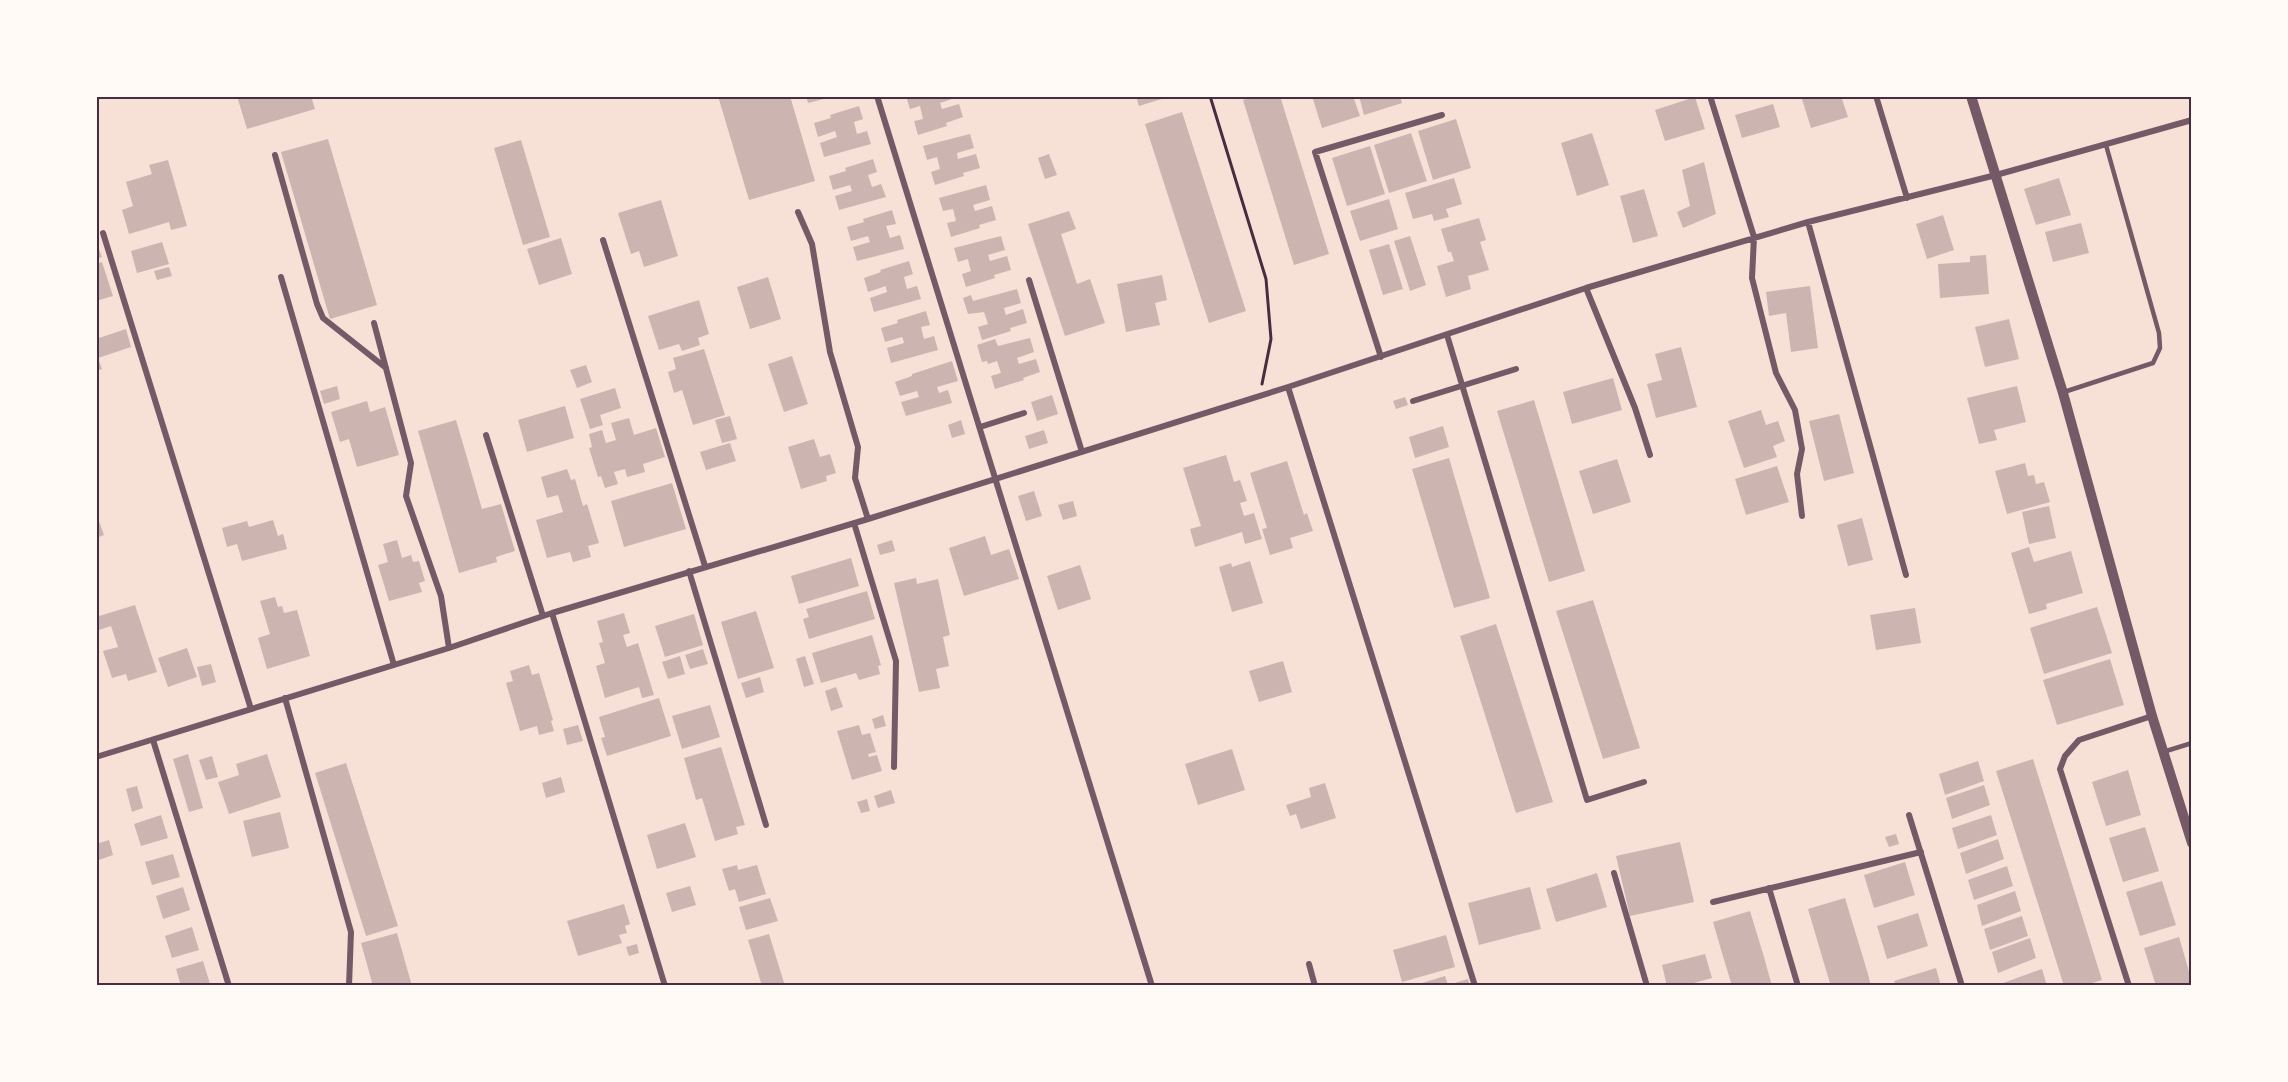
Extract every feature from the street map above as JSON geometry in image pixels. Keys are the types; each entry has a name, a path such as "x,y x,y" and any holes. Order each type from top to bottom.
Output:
{"street":[{"path":"878,96 1152,986"},
{"path":"1710,96 1754,237 1752,278 1776,373 1796,410 1802,449 1797,474 1802,516"},
{"path":"1876,96 1907,198"},
{"path":"1971,96 2063,393 2152,716 2192,843"},
{"path":"1381,357 1315,152 1442,115"},
{"path":"96,757 449,648 552,613 868,519 1260,396 1586,288 1808,222 1996,175 2192,120"},
{"path":"275,155 317,304 323,318 386,368"},
{"path":"798,212 812,244 830,352 858,447 855,478 868,519"},
{"path":"1808,222 1906,575"},
{"path":"103,233 251,709"},
{"path":"603,240 705,566"},
{"path":"281,278 394,665"},
{"path":"1029,280 1082,452"},
{"path":"1586,288 1635,408 1650,455"},
{"path":"375,323 411,463 406,496 441,596 449,648"},
{"path":"1447,334 1587,800 1644,782"},
{"path":"1413,401 1516,369"},
{"path":"1288,387 1475,986"},
{"path":"980,427 1024,413"},
{"path":"486,435 543,616"},
{"path":"854,523 896,661 894,767"},
{"path":"689,571 766,825"},
{"path":"552,613 665,986"},
{"path":"285,698 351,932 349,986"},
{"path":"2128,986 2060,769 2065,756 2079,740 2152,716"},
{"path":"153,740 229,986"},
{"path":"1909,815 1962,986"},
{"path":"1713,902 1921,852"},
{"path":"1614,873 1647,986"},
{"path":"1769,888 1798,986"},
{"path":"1309,964 1315,986"}],"lane":[{"path":"2063,393 2154,363 2160,348 2159,333 2106,145"},
{"path":"2163,752 2192,743"}],"path":[{"path":"1210,96 1266,279 1271,339 1260,396"}],"building":[{"path":"237,96 311,96 315,109 247,129"},
{"path":"718,96 790,96 815,181 749,200"},
{"path":"806,96 835,96 808,103"},
{"path":"906,96 961,96 940,103 942,109 959,104 963,117 946,123 947,126 918,135 914,121 923,119 920,106 910,109"},
{"path":"1136,96 1168,96 1168,97 1139,106"},
{"path":"1258,96 1280,96 1329,254 1294,265 1243,100"},
{"path":"1312,96 1353,96 1360,116 1322,128"},
{"path":"1359,96 1400,96 1402,103 1364,115"},
{"path":"1801,96 1841,96 1848,117 1811,128"},
{"path":"1695,97 1705,129 1665,141 1655,110"},
{"path":"1773,104 1780,127 1742,138 1735,115"},
{"path":"859,106 863,119 854,122 857,134 867,131 871,144 824,157 820,143 837,137 835,131 818,137 814,123 831,118 830,115"},
{"path":"1182,112 1246,311 1209,323 1145,124"},
{"path":"1456,119 1471,168 1433,180 1418,131"},
{"path":"1411,133 1427,181 1389,193 1374,145"},
{"path":"1592,133 1609,185 1577,196 1561,143"},
{"path":"970,134 974,148 957,153 958,159 976,154 980,168 963,173 964,176 935,185 931,172 940,169 937,157 927,160 923,146"},
{"path":"328,139 377,305 330,319 281,152"},
{"path":"521,140 550,237 523,245 494,148"},
{"path":"1370,146 1385,194 1347,206 1332,158"},
{"path":"1049,154 1057,175 1045,179 1038,158"},
{"path":"873,159 877,172 868,175 872,187 881,184 886,197 839,210 835,196 852,191 850,185 833,190 829,176"},
{"path":"168,160 187,226 171,230 169,222 129,234 122,210 133,206 126,182 152,174 149,165"},
{"path":"1704,162 1716,214 1683,228 1677,212 1690,206 1682,170"},
{"path":"1454,178 1462,204 1446,209 1449,217 1434,221 1432,214 1413,219 1405,193"},
{"path":"2059,178 2071,215 2036,225 2024,189"},
{"path":"986,185 990,200 973,205 975,211 992,206 996,220 979,225 980,228 951,237 947,223 956,221 953,209 943,211 939,198"},
{"path":"1644,189 1658,236 1633,243 1620,196"},
{"path":"1389,199 1398,229 1360,241 1350,211"},
{"path":"661,200 678,256 644,267 639,251 631,254 618,213"},
{"path":"892,210 896,224 886,226 890,238 900,235 904,249 857,261 853,247 870,242 868,236 851,241 847,227 864,222 863,219"},
{"path":"1069,211 1076,229 1061,234 1077,284 1090,279 1105,323 1065,336 1028,224"},
{"path":"1943,215 1954,250 1927,259 1916,224"},
{"path":"1479,218 1486,240 1480,242 1489,270 1468,276 1471,289 1446,297 1437,266 1454,261 1451,252 1448,252 1441,229"},
{"path":"2081,223 2089,253 2053,262 2045,232"},
{"path":"1001,236 1005,250 988,255 990,261 1007,256 1011,270 994,275 995,278 966,287 962,274 971,271 968,259 958,262 954,248"},
{"path":"1410,236 1426,285 1410,291 1394,241"},
{"path":"561,238 572,274 539,285 527,249"},
{"path":"96,241 102,257 96,259"},
{"path":"162,242 169,264 137,273 131,251"},
{"path":"1389,244 1403,289 1383,295 1369,250"},
{"path":"1986,255 1989,294 1940,298 1938,264 1970,262 1970,256"},
{"path":"909,261 913,274 904,277 907,289 917,286 921,299 874,312 870,298 887,292 886,286 868,292 864,278 881,272 880,270"},
{"path":"102,262 113,296 96,301 96,264"},
{"path":"169,267 172,276 157,280 154,271"},
{"path":"1162,275 1167,300 1155,303 1160,325 1126,332 1117,284"},
{"path":"768,277 781,319 750,329 737,287"},
{"path":"1810,286 1818,348 1791,352 1786,313 1769,316 1766,292"},
{"path":"1017,289 1021,303 1004,308 1005,312 1006,315 1023,309 1027,323 1010,328 1011,331 982,340 978,327 988,324 984,312 968,314 963,298 971,295 973,301"},
{"path":"699,300 709,334 698,338 700,345 682,351 679,344 659,350 648,316"},
{"path":"926,311 930,325 921,327 924,339 934,336 938,350 891,363 887,348 904,343 903,339 902,337 885,342 881,328 898,323 897,320"},
{"path":"2009,319 2019,359 1985,367 1975,327"},
{"path":"126,329 131,347 98,358 102,369 96,371 96,339"},
{"path":"1030,338 1034,352 1017,358 1019,364 1036,359 1040,372 1023,378 1024,380 995,389 991,376 1001,373 997,361 988,364 987,361 982,362 977,345 995,339 998,346"},
{"path":"1681,347 1697,407 1656,418 1647,384 1662,380 1655,354"},
{"path":"704,349 725,415 693,425 682,390 674,393 668,372 676,369 673,358"},
{"path":"792,356 808,404 784,412 768,364"},
{"path":"952,361 958,381 937,387 939,393 948,390 952,403 906,416 901,402 919,397 917,391 900,396 895,382"},
{"path":"586,365 592,382 577,388 570,370"},
{"path":"1613,378 1622,410 1572,424 1563,392"},
{"path":"337,386 340,399 324,404 320,391"},
{"path":"2017,386 2026,422 1994,430 1997,440 1979,444 1967,398"},
{"path":"615,388 621,408 600,415 603,425 590,429 580,399"},
{"path":"1052,395 1058,414 1037,421 1031,402"},
{"path":"1405,397 1408,405 1396,409 1393,401"},
{"path":"1534,400 1585,571 1549,582 1497,411"},
{"path":"367,401 370,412 385,407 399,455 357,467 349,439 340,442 331,412"},
{"path":"565,406 574,438 527,452 518,420"},
{"path":"1761,410 1766,425 1778,421 1785,441 1773,446 1777,457 1744,468 1728,421"},
{"path":"1839,414 1854,473 1824,481 1809,421"},
{"path":"730,416 737,439 722,443 715,420"},
{"path":"629,418 634,435 656,428 665,457 643,464 645,472 627,477 625,469 614,472 618,484 605,488 601,476 598,477 589,448 592,447 589,434 602,430 606,443 616,440 611,423"},
{"path":"456,420 482,509 501,504 515,551 496,557 497,562 459,573 418,431"},
{"path":"961,420 965,434 952,438 948,425"},
{"path":"1443,426 1449,447 1415,458 1409,437"},
{"path":"1044,430 1048,443 1029,449 1025,436"},
{"path":"814,439 820,457 830,454 836,473 826,476 827,481 801,489 788,447"},
{"path":"730,443 736,461 706,470 700,452"},
{"path":"1226,455 1234,482 1240,480 1247,501 1240,503 1244,516 1254,513 1262,539 1245,544 1242,532 1195,547 1190,529 1201,526 1183,468"},
{"path":"1449,458 1490,598 1454,608 1412,469"},
{"path":"1617,459 1631,502 1593,514 1579,471"},
{"path":"1287,461 1304,515 1307,513 1313,531 1290,538 1293,548 1270,555 1262,529 1267,528 1250,473"},
{"path":"2025,463 2028,476 2034,475 2036,484 2044,482 2050,502 2007,514 1995,471"},
{"path":"1777,466 1789,502 1746,515 1735,479"},
{"path":"567,469 571,480 575,479 583,506 587,504 599,543 588,546 591,557 573,562 570,552 547,558 536,520 563,512 558,495 547,498 541,477"},
{"path":"672,483 686,529 624,547 611,501"},
{"path":"1034,491 1042,516 1026,521 1018,496"},
{"path":"1073,501 1077,516 1063,520 1058,505"},
{"path":"2049,506 2056,538 2029,544 2022,512"},
{"path":"96,513 104,535 96,538"},
{"path":"1862,518 1873,560 1848,566 1837,525"},
{"path":"273,520 278,536 283,534 287,549 242,561 237,544 227,547 222,528 247,521 249,527"},
{"path":"985,536 991,555 1009,549 1019,579 964,596 949,548"},
{"path":"397,540 402,558 411,555 413,562 419,561 425,581 419,583 422,592 389,601 378,565 388,562 383,544"},
{"path":"892,540 895,551 880,555 877,545"},
{"path":"2029,547 2034,562 2071,551 2083,593 2046,604 2047,609 2029,614 2011,553"},
{"path":"851,558 859,586 799,604 791,576"},
{"path":"1250,561 1263,603 1232,612 1219,567 1231,563 1232,567"},
{"path":"1080,565 1091,599 1058,610 1047,576"},
{"path":"916,578 917,584 938,579 950,635 943,637 949,666 936,669 940,688 919,692 894,583"},
{"path":"867,591 875,619 809,639 803,619 809,617 806,609"},
{"path":"275,597 278,607 282,606 284,613 297,610 310,656 267,669 258,638 270,634 260,601"},
{"path":"1593,600 1640,748 1603,759 1556,611"},
{"path":"135,605 157,672 128,681 126,674 112,678 103,651 118,647 111,626 96,631 96,617"},
{"path":"2097,607 2112,653 2044,674 2030,628"},
{"path":"1915,608 1921,643 1876,650 1870,615"},
{"path":"756,611 774,668 738,679 721,622"},
{"path":"624,613 630,633 623,635 627,647 638,643 654,695 642,698 639,687 605,698 596,666 605,663 599,643 603,642 597,621"},
{"path":"694,614 703,645 665,657 655,626"},
{"path":"1496,624 1553,802 1516,813 1460,636"},
{"path":"872,635 881,665 878,666 880,674 859,680 856,673 821,683 812,653"},
{"path":"187,648 197,677 168,687 158,658"},
{"path":"703,649 708,664 690,669 685,655"},
{"path":"680,656 685,674 668,679 662,662"},
{"path":"805,656 814,684 804,687 796,659"},
{"path":"2110,659 2124,705 2057,725 2043,680"},
{"path":"1283,661 1292,692 1259,702 1249,671"},
{"path":"211,664 216,682 202,686 197,667"},
{"path":"529,665 532,675 539,673 553,720 551,721 554,731 539,735 537,726 520,731 506,683 513,681 510,671"},
{"path":"760,677 764,692 746,698 741,683"},
{"path":"836,687 843,707 831,711 825,691"},
{"path":"659,698 671,736 607,756 601,738 605,737 599,717"},
{"path":"710,705 720,737 682,749 672,716"},
{"path":"883,715 886,726 875,729 872,719"},
{"path":"578,725 583,741 567,745 563,729"},
{"path":"859,725 862,735 870,733 876,752 868,754 869,757 877,755 882,771 852,780 837,731"},
{"path":"721,747 745,825 736,827 738,834 715,841 702,798 696,800 684,758"},
{"path":"1232,749 1245,790 1198,805 1185,764"},
{"path":"188,754 203,808 189,812 173,759"},
{"path":"267,754 281,797 229,814 218,782 239,775 236,764"},
{"path":"212,756 218,777 206,780 199,760"},
{"path":"2033,759 2102,980 2082,986 2064,986 1996,771"},
{"path":"1978,761 1984,781 1945,795 1939,774"},
{"path":"346,763 398,926 366,936 315,773"},
{"path":"2128,770 2141,815 2106,826 2092,782"},
{"path":"561,777 565,792 546,798 542,783"},
{"path":"1325,783 1336,818 1301,829 1296,814 1290,816 1286,805 1311,797 1309,788"},
{"path":"1984,785 1990,805 1952,819 1946,798"},
{"path":"137,786 143,808 132,812 126,789"},
{"path":"891,790 895,803 878,808 874,796"},
{"path":"867,799 870,811 861,813 857,802"},
{"path":"280,812 289,848 252,857 243,821"},
{"path":"161,815 168,838 141,846 134,824"},
{"path":"1991,815 1997,835 1958,849 1952,828"},
{"path":"685,823 696,857 657,869 647,835"},
{"path":"2145,827 2159,871 2123,882 2109,838"},
{"path":"1896,834 1899,844 1889,847 1885,837"},
{"path":"1998,839 2004,859 1966,874 1960,853"},
{"path":"109,840 113,855 96,861 96,844"},
{"path":"1680,842 1694,902 1630,916 1616,856"},
{"path":"173,854 180,877 152,885 145,862"},
{"path":"1905,862 1915,895 1874,908 1864,875"},
{"path":"737,865 738,870 757,865 766,894 739,902 735,889 729,891 722,869"},
{"path":"2007,866 2013,886 1974,900 1968,880"},
{"path":"1597,873 1607,907 1556,922 1546,889"},
{"path":"2162,881 2176,925 2140,936 2126,892"},
{"path":"690,886 696,905 672,912 666,893"},
{"path":"183,887 190,910 163,919 156,896"},
{"path":"1530,887 1541,929 1479,945 1468,903"},
{"path":"2015,891 2021,911 1982,926 1977,905"},
{"path":"770,898 778,921 746,930 739,907"},
{"path":"1845,898 1871,986 1831,986 1826,970 1808,909"},
{"path":"624,904 630,924 625,926 627,933 619,935 622,943 578,956 567,921"},
{"path":"1750,911 1772,986 1732,986 1722,953 1713,922"},
{"path":"1918,913 1928,946 1887,959 1877,926"},
{"path":"2022,916 2028,936 1990,950 1984,929"},
{"path":"192,927 199,950 172,958 165,936"},
{"path":"397,933 412,986 373,986 361,943"},
{"path":"769,934 785,986 762,986 748,940"},
{"path":"1446,935 1455,967 1402,982 1393,950"},
{"path":"2179,937 2192,982 2179,986 2156,986 2144,948"},
{"path":"2030,938 2036,958 1998,973 1992,952"},
{"path":"637,944 639,953 629,956 626,947"},
{"path":"1705,954 1712,978 1683,986 1667,986 1662,965"},
{"path":"203,961 210,984 181,986 176,969"},
{"path":"1936,968 1941,986 1896,986 1894,981"},
{"path":"2042,969 2047,986 2004,986 2003,983"},
{"path":"1445,976 1448,985 1468,979 1470,986 1423,986 1422,983"}]}
